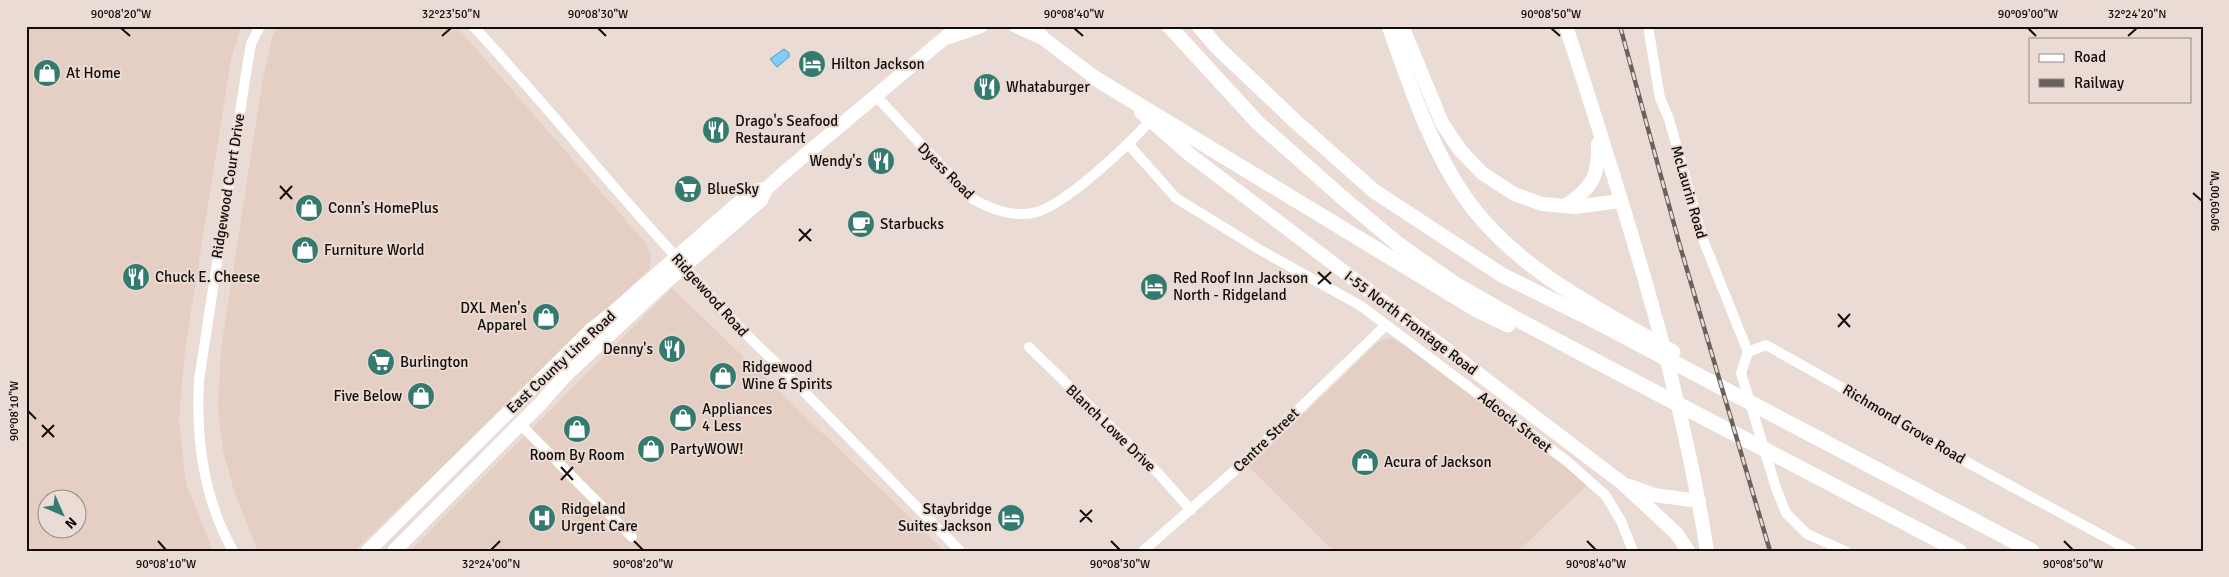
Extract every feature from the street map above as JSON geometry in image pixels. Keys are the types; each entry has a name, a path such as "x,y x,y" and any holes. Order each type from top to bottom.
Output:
{"highway":[{"path":"1169,26 1258,123 1398,244 1455,284 1611,370 1959,551"},
{"path":"1198,26 1217,47 1296,122 1374,190 1502,275 1600,317 1674,352 1742,400 2032,551"},
{"path":"1389,26 1412,90 1440,156 1464,197 1488,226 1531,265 1578,297 1600,317"},
{"path":"1093,77 1477,310 1611,370"}],"main road":[{"name":"East County Line Road","path":"394,551 520,424 571,369 754,191 766,189 933,48 945,32 959,26"},
{"path":"945,32 981,26"},
{"path":"1016,26 1044,39"},
{"name":"I-55 North Frontage Road","path":"1034,26 1044,39 1151,120 1189,154 1622,483 1676,533 1688,551"},
{"path":"1402,26 1442,123 1460,150 1482,173 1514,194 1542,204 1575,207 1620,201"},
{"path":"1566,26 1598,125 1674,382 1699,501 1707,551"},
{"path":"1565,206 1594,181 1599,160 1598,125"},
{"name":"East County Line Road","path":"368,551 583,337 679,262"},
{"path":"1622,483 1654,495 1699,501"}],"street":[{"name":"Ridgewood Court Drive","path":"233,551 221,530 207,491 200,447 198,398 212,283 251,44 260,26"},
{"name":"Ridgewood Road","path":"473,26 522,78 679,262 748,338 960,551"},
{"name":"McLaurin Road","path":"1648,26 1660,98 1669,119 1707,252 1748,352"},
{"name":"Dyess Road","path":"876,96 970,198 1000,212 1014,214 1034,213 1067,195 1128,145 1151,120"},
{"name":"Adcock Street","path":"1128,145 1176,198 1254,247 1361,306 1554,452 1606,496 1621,521 1633,551"},
{"name":"Centre Street","path":"1143,551 1191,510 1386,325"},
{"name":"Richmond Grove Road","path":"1748,352 1766,345 1839,386 1950,453 2131,551"},
{"name":"Blanch Lowe Drive","path":"1029,347 1158,474 1191,510"},
{"path":"1748,352 1741,373 1776,488 1786,513 1807,534 1845,551"},
{"path":"520,424 632,537"}],"shaded area":[{"path":"26,26 241,26 231,59 185,349 179,419 186,484 213,551 26,551"},
{"path":"277,26 456,26 643,240 651,254 650,268 354,551 258,551 235,494 223,451 218,409 221,349 262,84 272,38"},
{"path":"672,288 927,534 943,551 410,551"},
{"path":"1391,338 1405,345 1588,484 1518,551 1333,551 1249,467 1378,342"}],"water":[{"path":"784,49 789,53 789,57 777,67 770,59"}],"railway":[{"path":"1620,26 1680,246 1770,551"}],"place":[{"name":"Hilton Jackson","path":"812,64"},
{"name":"At Home","path":"47,73"},
{"name":"Whataburger","path":"987,87"},
{"name":"Drago's Seafood Restaurant","path":"716,130"},
{"name":"Wendy's","path":"881,161"},
{"name":"BlueSky","path":"688,189"},
{"name":"Conn’s HomePlus","path":"309,208"},
{"name":"Starbucks","path":"861,224"},
{"name":"Furniture World","path":"305,250"},
{"name":"Chuck E. Cheese","path":"136,277"},
{"name":"Red Roof Inn Jackson North - Ridgeland","path":"1154,287"},
{"name":"DXL Men's Apparel","path":"546,317"},
{"name":"Denny's","path":"672,349"},
{"name":"Burlington","path":"381,362"},
{"name":"Ridgewood Wine & Spirits","path":"723,376"},
{"name":"Five Below","path":"421,396"},
{"name":"Appliances 4 Less","path":"683,418"},
{"name":"Room By Room","path":"577,429"},
{"name":"PartyWOW!","path":"651,449"},
{"name":"Acura of Jackson","path":"1365,462"},
{"name":"Ridgeland Urgent Care","path":"542,518"},
{"name":"Staybridge Suites Jackson","path":"1011,518"}]}
